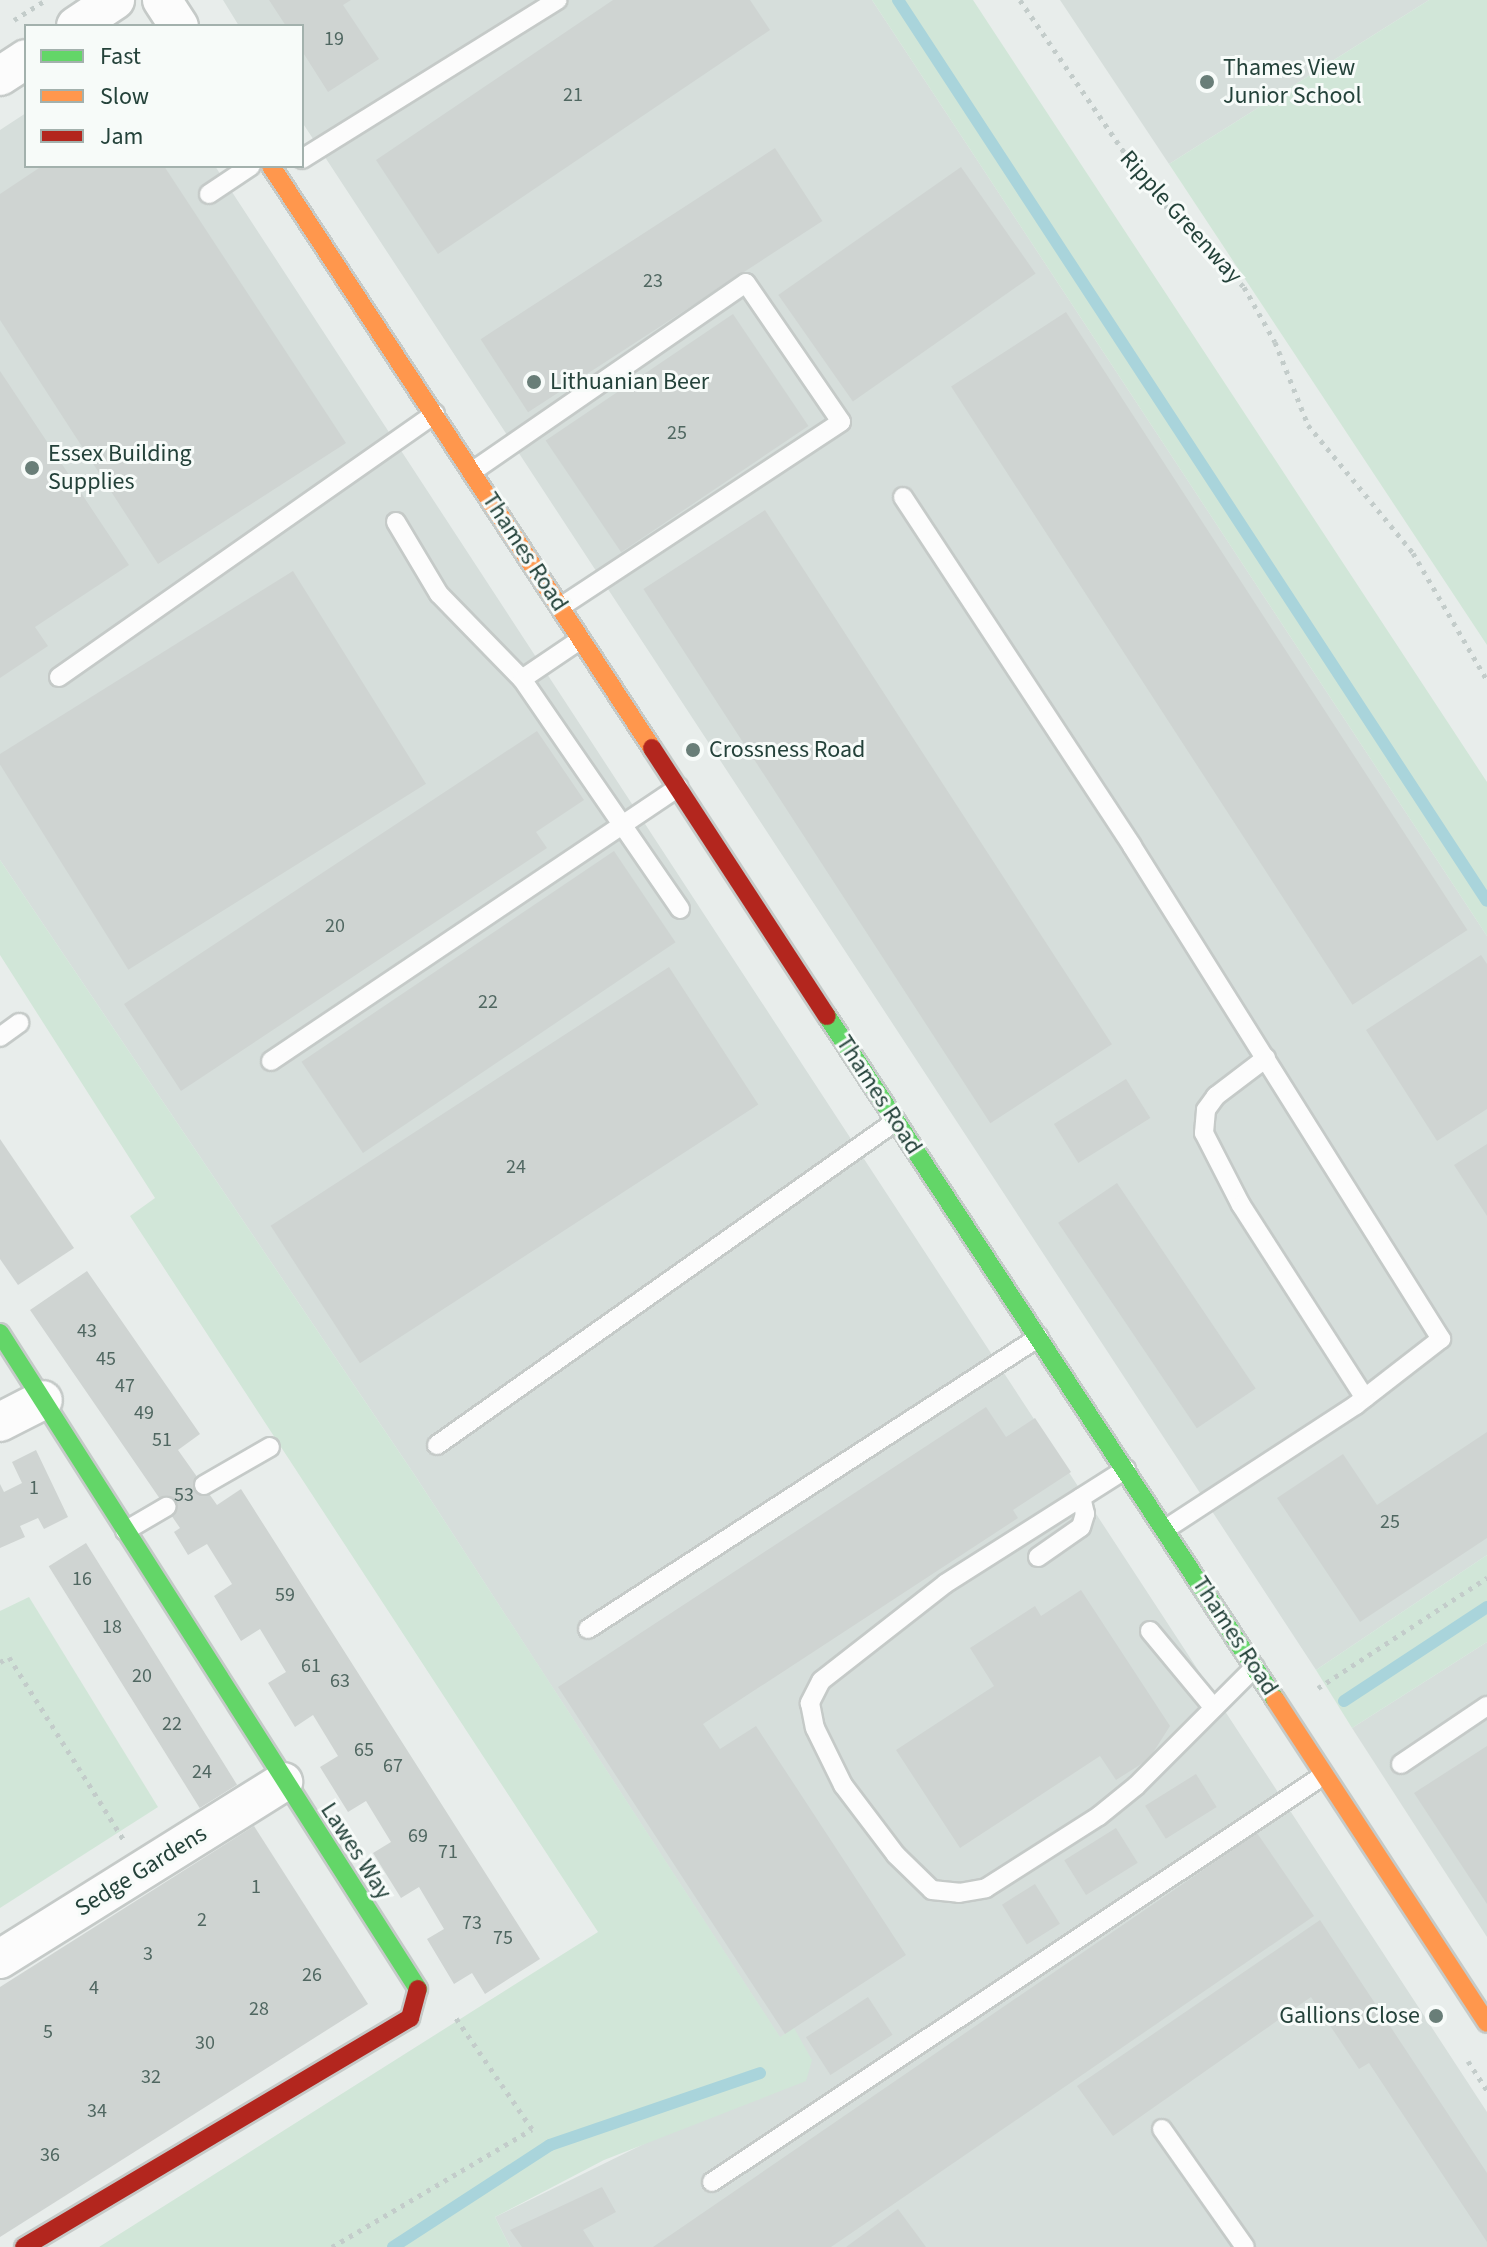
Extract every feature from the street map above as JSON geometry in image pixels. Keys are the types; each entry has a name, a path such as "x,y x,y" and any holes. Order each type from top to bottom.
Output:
{"street":[{"path":"79,24 115,0"},
{"path":"162,0 178,24"},
{"path":"0,76 24,60"},
{"name":"Thames Road","path":"280,169 560,607 1487,2023"},
{"name":"Lawes Way","path":"0,1333 283,1782 418,1988 410,2018 24,2247"},
{"path":"0,1422 43,1400"},
{"name":"Sedge Gardens","path":"0,1959 283,1782"}],"lane":[{"path":"304,158 557,0"},
{"path":"209,194 248,168"},
{"path":"473,471 746,283 841,422 560,607"},
{"path":"59,677 435,414"},
{"path":"903,497 1266,1058 1441,1339 1365,1398 1166,1529"},
{"path":"396,522 439,594 522,679 680,909"},
{"path":"522,679 581,639"},
{"path":"271,1061 678,787"},
{"path":"0,1037 19,1023"},
{"path":"1266,1058 1216,1096 1206,1110 1204,1133 1235,1194 1365,1398"},
{"path":"437,1445 896,1121"},
{"path":"588,1629 1039,1337"},
{"path":"204,1485 270,1447"},
{"path":"1126,1469 945,1584 821,1681 810,1703 815,1728 843,1785 896,1855 932,1890 959,1893 986,1888 1099,1816 1255,1667"},
{"path":"1038,1557 1081,1527 1085,1514 1081,1497"},
{"path":"125,1531 166,1507"},
{"path":"1150,1631 1214,1708"},
{"path":"1401,1764 1487,1706"},
{"path":"712,2182 1324,1775"},
{"path":"1162,2129 1245,2247"}],"path":[{"path":"12,22 46,0"},
{"name":"Ripple Greenway","path":"1020,0 1150,190 1244,287 1275,342 1308,425 1413,553 1487,680"},
{"path":"1317,1688 1487,1578"},
{"path":"0,1662 9,1657 142,1870"},
{"path":"332,2247 532,2129 468,2031"}],"shaded area":[{"path":"223,0 872,0 1487,936 1487,1555 1316,1670 304,125 304,24 238,24"},
{"name":"Thames View Junior School","path":"1060,0 1429,0 1169,164"},
{"path":"24,114 24,168 216,168 1487,2112 1487,2247 510,2247 495,2217 650,2141 780,2038 414,1474 0,860 0,130"},
{"path":"1487,1642 1487,1937 1352,1728"}],"green space":[{"path":"872,0 973,0 1487,782 1487,936"},
{"path":"1429,0 1487,0 1487,645 1169,164"},
{"path":"0,860 414,1474 780,2037 794,2028 812,2060 806,2081 604,2160 495,2217 510,2247 99,2247 598,1932 130,1216 155,1198 0,955"},
{"path":"1487,1555 1487,1642 1352,1728 1316,1670"},
{"path":"29,1597 158,1807 0,1908 0,1611"}],"building":[{"path":"269,0 351,0 343,5 379,59 328,92 304,54 304,24 285,24"},
{"path":"613,0 750,0 770,30 438,254 376,160"},
{"path":"775,148 822,221 528,412 481,339"},
{"path":"961,167 1036,273 853,401 778,295"},
{"path":"39,168 165,168 346,443 158,564 0,320 0,194"},
{"path":"1066,312 1467,930 1353,1005 951,387"},
{"path":"733,314 808,426 621,552 546,440"},
{"name":"Essex Building Supplies","path":"0,371 129,565 35,627 48,646 0,678"},
{"path":"765,510 1112,1044 990,1123 643,589"},
{"path":"293,571 426,784 128,970 0,764 0,754"},
{"path":"537,731 584,800 536,832 547,848 181,1091 124,1004"},
{"path":"614,851 676,942 363,1153 301,1062"},
{"path":"1481,955 1487,964 1487,1109 1437,1141 1366,1030"},
{"path":"669,967 758,1105 360,1363 271,1226"},
{"path":"1126,1079 1150,1118 1078,1163 1054,1124"},
{"path":"0,1139 74,1248 18,1285 0,1259"},
{"path":"1487,1144 1487,1216 1454,1165"},
{"path":"1117,1183 1256,1389 1197,1428 1058,1223"},
{"path":"87,1271 200,1434 178,1450 217,1505 241,1489 540,1959 485,1994 472,1973 454,1984 427,1939 444,1929 419,1887 401,1898 373,1853 391,1842 366,1801 348,1812 320,1767 338,1756 313,1715 295,1727 268,1683 286,1672 260,1629 241,1641 214,1596 232,1584 207,1544 188,1555 174,1532 180,1528 30,1310"},
{"path":"986,1407 1006,1437 1035,1418 1071,1472 1013,1510 1018,1518 703,1724 720,1749 756,1726 906,1955 785,2034 558,1687"},
{"path":"1487,1432 1487,1538 1360,1622 1277,1498 1343,1454 1377,1505"},
{"path":"36,1450 68,1517 44,1529 38,1518 20,1526 25,1537 0,1548 0,1484 4,1492 22,1483 12,1462"},
{"path":"86,1543 237,1785 200,1808 49,1566"},
{"path":"1081,1590 1170,1726 1149,1759 1116,1780 1100,1756 960,1848 896,1750 994,1686 970,1648 1035,1606 1041,1616"},
{"path":"1487,1746 1487,1904 1414,1793"},
{"path":"1196,1774 1217,1807 1166,1839 1145,1806"},
{"path":"254,1826 368,2004 0,2237 0,1987"},
{"path":"1116,1828 1138,1863 1086,1895 1064,1860"},
{"path":"1257,1833 1314,1916 831,2247 653,2247"},
{"path":"1035,1884 1060,1924 1027,1945 1002,1905"},
{"path":"1320,1920 1487,2173 1487,2242 1369,2063 1359,2069 1311,1997 1113,2136 1077,2086"},
{"path":"868,1997 893,2035 830,2075 806,2037"},
{"path":"602,2187 616,2212 583,2230 594,2247 522,2247 510,2230"},
{"path":"898,2209 926,2247 846,2247"}],"waterway":[{"path":"898,0 1487,901"},
{"path":"1344,1701 1487,1607"},
{"path":"393,2247 550,2145 760,2073"}],"traffic: fast":[{"path":"827,1016 1275,1699"},
{"path":"0,1333 418,1989"}],"traffic: slow":[{"path":"272,168 652,748"},
{"path":"1275,1699 1487,2023"}],"traffic: jam":[{"path":"652,748 827,1016"},
{"path":"24,2247 410,2018 418,1989"}],"place":[{"name":"Thames View Junior School","path":"1207,82"},
{"name":"Lithuanian Beer","path":"534,382"},
{"name":"Essex Building Supplies","path":"32,468"},
{"name":"Crossness Road","path":"693,750"},
{"name":"Gallions Close","path":"1436,2016"}]}
